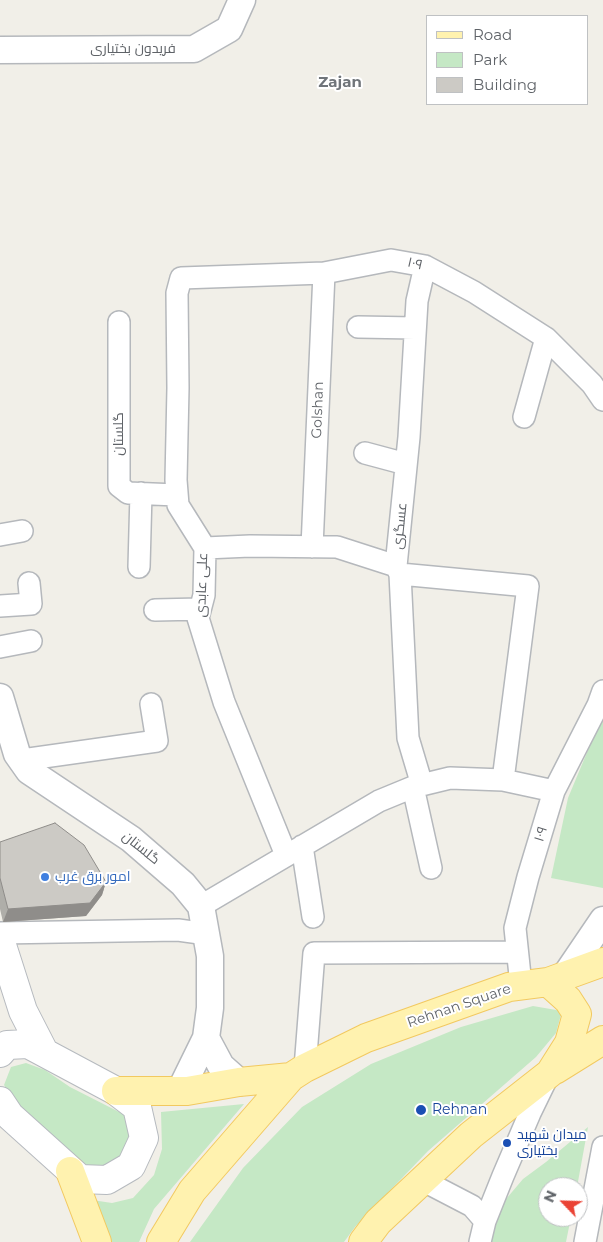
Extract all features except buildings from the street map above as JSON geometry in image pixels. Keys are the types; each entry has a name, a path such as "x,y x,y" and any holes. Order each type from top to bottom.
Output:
{"main road":[{"path":"0,939 23,1011 44,1052"},
{"name":"Rehnan Square","path":"161,1242 192,1191 298,1072 366,1038 509,987 557,979 603,962"},
{"path":"550,1073 569,1043 577,1014 557,979"},
{"path":"362,1242 378,1222 471,1135 550,1073 603,1040"},
{"path":"0,1053 7,1045 28,1044 73,1070 116,1091 137,1107 144,1138 131,1166 107,1180 80,1179 3,1110"},
{"path":"116,1091 180,1091 298,1072"},
{"path":"70,1171 97,1242"}],"street":[{"name":"فریدون بختیاری","path":"0,50 194,49 229,29 242,0"},
{"name":"۱۰۹","path":"181,278 324,272 392,260 426,266 474,292 546,338 592,384 603,400"},
{"name":"عسگری","path":"426,266 417,301 398,570 408,738 431,868"},
{"name":"Golshan","path":"312,547 324,272"},
{"name":"علی عابدی","path":"181,278 177,293 178,505 205,548 204,594 198,618 224,702 294,850 313,917"},
{"name":"گلستان","path":"119,322 119,486 128,493 178,495"},
{"path":"358,327 415,328"},
{"path":"524,417 546,338"},
{"path":"365,453 406,464"},
{"path":"140,567 141,493"},
{"path":"0,535 22,531"},
{"path":"205,548 250,546 337,547 398,570 528,586 503,780"},
{"path":"0,606 31,604 29,583"},
{"path":"155,610 200,609"},
{"path":"0,647 31,641"},
{"name":"۱۰۹","path":"521,985 514,928 528,877 554,791 598,705 603,691"},
{"name":"گلستان","path":"0,697 13,757 29,771 131,839 183,884 201,906 210,956 210,1008 206,1038 180,1091"},
{"path":"13,757 156,741 151,704"},
{"path":"201,906 379,802 418,786 450,778 503,780 554,791"},
{"path":"557,979 603,920"},
{"path":"0,932 178,930 207,934"},
{"path":"298,1072 314,953 517,952"},
{"path":"206,1038 221,1066 239,1082"},
{"path":"480,1242 485,1221 530,1113 550,1073"},
{"path":"589,1242 585,1242 603,1147"},
{"path":"422,1180 472,1206 485,1221"}],"green space":[{"path":"603,714 603,888 551,878 568,798"},
{"path":"533,1006 562,1011 556,1033 536,1057 428,1151 355,1227 344,1242 190,1242 243,1168 302,1107 371,1064 461,1027"},
{"path":"26,1063 45,1070 70,1087 127,1116 130,1131 125,1152 110,1165 87,1165 72,1156 17,1105 4,1085 11,1067"},
{"path":"244,1104 154,1209 139,1242 109,1242 92,1200 112,1203 133,1198 154,1175 162,1149 161,1112"},
{"path":"588,1127 579,1177 538,1177 538,1227 569,1227 566,1242 487,1242 501,1205 523,1179"}],"place":[{"name":"امور برق غرب","path":"45,877"},
{"name":"Rehnan","path":"421,1110"},
{"name":"میدان شهید بختیاری","path":"507,1143"}],"district":[{"name":"Zajan","path":"340,83"}]}
